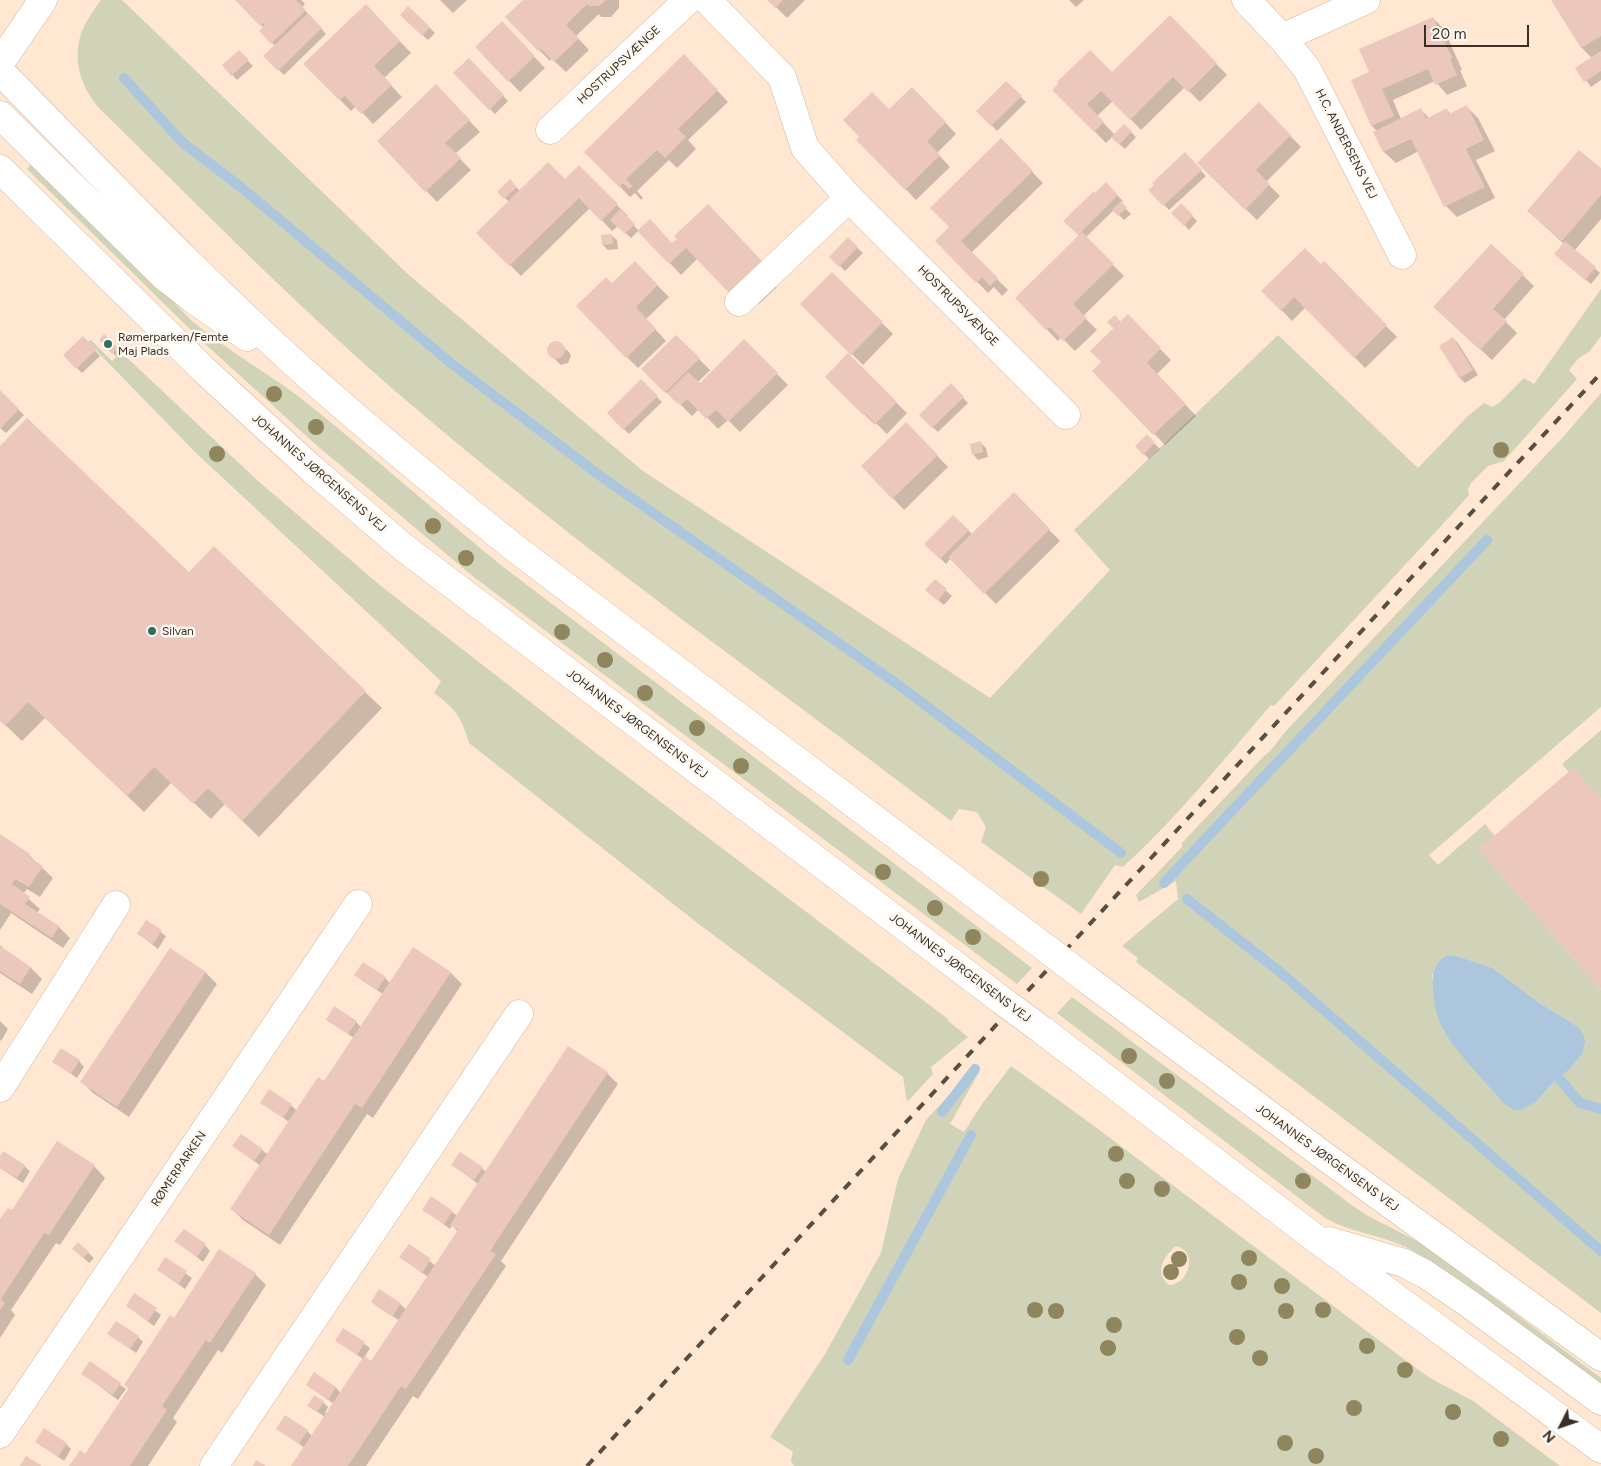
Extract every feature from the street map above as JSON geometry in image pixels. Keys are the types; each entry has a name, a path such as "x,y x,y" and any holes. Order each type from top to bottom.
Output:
{"street":[{"path":"0,63 43,0"},
{"name":"HOSTRUPSVÆNGE","path":"550,130 688,0"},
{"name":"HOSTRUPSVÆNGE","path":"706,0 782,77 805,148 849,198 1066,415"},
{"name":"H.C. ANDERSENS VEJ","path":"1246,0 1308,68 1402,255"},
{"path":"1282,38 1366,0"},
{"name":"JOHANNES JØRGENSENS VEJ","path":"0,71 235,307 321,387 516,548 1327,1158 1601,1357"},
{"name":"JOHANNES JØRGENSENS VEJ","path":"0,114 165,277 220,319 321,387"},
{"name":"JOHANNES JØRGENSENS VEJ","path":"0,169 204,370 313,470 403,547 1311,1235 1601,1449"},
{"path":"739,302 849,198"},
{"path":"0,1088 116,904"},
{"name":"RØMERPARKEN","path":"0,1434 358,904"},
{"path":"214,1466 519,1014"},
{"name":"JOHANNES JØRGENSENS VEJ","path":"1311,1235 1404,1263 1425,1274 1468,1303 1601,1401"}],"green space":[{"path":"101,0 122,0 410,276 643,471 990,698 1110,570 1074,530 1278,335 1418,468 1468,416 1484,403 1492,407 1499,403 1524,378 1534,384 1601,289 1601,336 1590,351 1578,359 1569,370 1577,379 1504,461 1488,466 1472,482 1468,489 1469,495 1274,706 1271,705 1181,809 1123,867 1115,865 1081,914 981,842 986,827 977,812 959,809 951,821 548,517 421,413 298,303 94,102 80,75 78,44 85,25"},
{"path":"34,161 192,321 220,343 307,403 502,566 1032,968 1017,984 475,578 314,443 203,342 27,169"},
{"path":"91,340 112,361 121,352 258,481 381,586 596,753 948,1019 968,1037 931,1067 933,1074 907,1102 903,1077 700,925 469,743 457,714 434,693 441,681 196,453 88,342"},
{"path":"1601,393 1601,707 1429,855 1438,865 1485,824 1495,836 1479,849 1601,990 1601,1313 1136,962 1138,958 1122,946 1178,899 1176,881 1139,902 1136,895 1182,847 1182,843 1271,750 1285,732 1563,437","holes":["1447,955 1460,957 1493,968 1541,1004 1577,1026 1582,1054 1569,1070 1556,1079 1536,1102 1503,1103 1446,1034 1438,1018 1432,975"]},
{"path":"1601,730 1601,799 1573,768 1569,772 1562,764"},
{"path":"1072,997 1353,1206 1368,1216 1421,1243 1601,1378 1601,1390 1410,1249 1325,1218 1057,1013"},
{"path":"1011,1066 1090,1123 1409,1363 1430,1378 1473,1401 1560,1466 794,1466 791,1460 793,1452 770,1437 825,1354 881,1253 898,1179 926,1120 974,1068 979,1072 950,1124 964,1132 982,1104","holes":["1176,1246 1183,1249 1187,1254 1189,1267 1182,1279 1169,1285 1162,1275 1162,1265 1167,1255"]}],"water":[{"path":"1447,955 1460,957 1493,968 1541,1004 1577,1026 1584,1035 1585,1042 1582,1054 1569,1070 1556,1079 1536,1102 1521,1110 1514,1110 1503,1103 1449,1039 1438,1018 1433,988 1435,969"}],"building":[{"path":"235,0 296,0 306,10 271,44 259,31 265,25 263,23 260,26"},
{"path":"523,0 606,0 599,6 589,6 587,4 566,25 579,38 554,62 541,49 538,51 505,17"},
{"path":"767,0 783,0 775,8"},
{"path":"1551,0 1601,0 1601,36 1581,48"},
{"path":"366,4 400,41 374,66 392,85 361,114 345,96 339,100 303,64"},
{"path":"408,6 430,27 422,36 400,15"},
{"path":"308,13 322,28 278,71 263,56"},
{"path":"1170,15 1217,63 1188,92 1173,77 1130,120 1101,91 1087,104 1104,122 1094,132 1052,90 1058,84 1057,82 1090,50 1112,72"},
{"path":"1433,17 1452,58 1450,59 1457,75 1435,85 1428,69 1382,89 1394,116 1371,126 1351,80 1369,72 1359,49"},
{"path":"502,21 535,56 508,82 475,47"},
{"path":"239,50 249,60 231,76 222,65"},
{"path":"1601,51 1601,71 1584,82 1575,68"},
{"path":"684,54 718,90 678,129 686,137 665,158 657,150 626,179 633,186 629,189 623,183 619,187 584,152"},
{"path":"469,58 504,95 489,110 453,73"},
{"path":"1006,81 1022,96 991,126 976,111"},
{"path":"436,84 470,120 445,143 461,158 425,192 377,141"},
{"path":"912,87 946,122 927,141 940,155 905,190 856,140 859,137 843,120 872,92 889,109"},
{"path":"1259,102 1291,135 1256,170 1270,184 1245,210 1197,163"},
{"path":"1467,105 1484,140 1466,149 1485,187 1444,207 1411,139 1383,152 1373,132 1421,108 1426,119 1447,108 1449,114"},
{"path":"1124,124 1132,131 1119,145 1111,137"},
{"path":"1001,138 1033,171 961,241 998,278 990,286 982,277 976,283 935,241 949,227 930,208"},
{"path":"1579,150 1601,168 1601,195 1562,241 1527,211"},
{"path":"1185,152 1202,170 1163,206 1148,190 1154,185 1152,183"},
{"path":"548,162 565,179 579,165 618,204 601,221 579,198 509,266 476,233"},
{"path":"510,179 517,187 504,199 497,192"},
{"path":"1106,182 1118,195 1078,235 1063,221"},
{"path":"1121,201 1127,208 1118,216 1112,210"},
{"path":"1181,203 1193,215 1184,226 1171,213"},
{"path":"708,204 762,261 758,265 767,275 730,294 686,248 669,264 637,231 650,219 672,243 677,239 674,236"},
{"path":"620,209 635,224 625,234 610,220"},
{"path":"1082,232 1114,264 1073,304 1087,318 1063,341 1050,327 1046,330 1015,298"},
{"path":"612,234 613,244 602,245 601,235"},
{"path":"848,237 858,247 839,267 829,257"},
{"path":"1565,241 1596,267 1585,280 1554,254"},
{"path":"1491,244 1524,274 1493,309 1507,321 1480,350 1433,307"},
{"path":"1305,248 1321,264 1324,261 1387,325 1354,358 1294,297 1281,311 1261,291"},
{"path":"635,261 658,285 636,307 656,329 626,358 576,306 606,277 612,283"},
{"path":"832,272 883,322 851,355 800,304"},
{"path":"1128,314 1161,348 1147,363 1186,404 1153,435 1092,371 1101,362 1090,351"},
{"path":"1115,315 1120,321 1113,328 1107,322"},
{"path":"104,334 118,348 112,354 99,340"},
{"path":"676,335 700,358 665,393 641,369"},
{"path":"83,336 96,350 76,369 63,355"},
{"path":"1453,337 1473,370 1459,378 1439,346"},
{"path":"744,339 778,373 728,422 716,410 706,419 687,399 680,405 667,393 688,372 700,383"},
{"path":"552,341 560,341 565,346 563,357 552,359 547,354 547,346"},
{"path":"848,353 897,402 875,424 865,413 863,415 825,377"},
{"path":"641,379 658,396 623,430 607,413"},
{"path":"951,383 964,397 932,428 919,415"},
{"path":"0,390 19,409 0,429"},
{"name":"Silvan","path":"27,418 189,572 214,546 366,691 242,821 208,788 193,804 154,767 127,796 28,702 5,726 0,721 0,446"},
{"path":"906,422 938,455 892,499 861,466"},
{"path":"1147,434 1155,443 1143,455 1135,446"},
{"path":"981,441 983,452 972,455 970,444"},
{"path":"1014,492 1050,529 984,594 948,557"},
{"path":"953,515 969,530 940,559 924,544"},
{"path":"935,579 947,589 938,601 925,590"},
{"path":"1573,768 1601,799 1601,990 1479,849"},
{"path":"0,834 30,854 29,857 43,866 29,887 15,879 12,884 30,897 25,904 59,926 52,938 0,904"},
{"path":"146,920 162,930 153,944 137,934"},
{"path":"0,946 31,967 20,984 0,971"},
{"path":"413,947 451,972 362,1108 355,1104 269,1235 230,1209 318,1077 324,1081"},
{"path":"170,948 206,972 117,1107 80,1082"},
{"path":"363,962 386,977 377,990 354,975"},
{"path":"334,1006 357,1021 348,1034 326,1020"},
{"path":"568,1046 608,1072 490,1251 496,1254 406,1389 401,1386 348,1466 291,1466 364,1356 371,1361 458,1230 450,1225"},
{"path":"61,1048 80,1060 71,1074 52,1062"},
{"path":"269,1089 292,1104 283,1118 260,1103"},
{"path":"241,1134 263,1149 254,1161 232,1146"},
{"path":"57,1141 95,1165 49,1235 44,1233 1,1299 5,1303 0,1310 0,1219 8,1208 12,1210"},
{"path":"3,1151 25,1165 17,1178 0,1168 0,1156"},
{"path":"460,1152 483,1167 474,1180 451,1165"},
{"path":"431,1196 453,1211 444,1224 422,1210"},
{"path":"184,1229 206,1244 197,1257 174,1241"},
{"path":"78,1242 89,1252 83,1258 72,1249"},
{"path":"409,1244 431,1259 422,1273 399,1257"},
{"path":"219,1249 256,1273 210,1343 206,1340 162,1406 167,1410 130,1466 69,1466 80,1450 85,1454 129,1388 124,1385 170,1315 174,1318"},
{"path":"165,1257 187,1271 179,1284 157,1270"},
{"path":"379,1289 401,1303 393,1316 371,1302"},
{"path":"134,1293 157,1308 148,1321 126,1306"},
{"path":"116,1321 139,1336 130,1349 107,1334"},
{"path":"343,1328 365,1342 357,1355 335,1341"},
{"path":"90,1361 121,1383 113,1395 81,1374"},
{"path":"314,1372 336,1387 328,1400 306,1385"},
{"path":"314,1395 324,1401 317,1412 307,1406"},
{"path":"285,1415 308,1430 299,1444 276,1429"},
{"path":"44,1428 67,1443 58,1457 35,1442"},
{"path":"26,1456 42,1466 20,1466"},
{"path":"256,1460 266,1466 253,1466"}],"waterway":[{"path":"124,78 182,142 242,188 452,364 599,475 900,686 1121,853"},
{"path":"1164,883 1487,540"},
{"path":"1187,899 1280,972 1601,1251"},
{"path":"942,1112 975,1069"},
{"path":"1558,1077 1580,1103 1601,1109"},
{"path":"848,1360 971,1135"}],"railway":[{"path":"587,1466 1601,373"}],"place":[{"name":"Rømerparken/Femte Maj Plads","path":"108,344"},
{"name":"Silvan","path":"152,631"}]}
